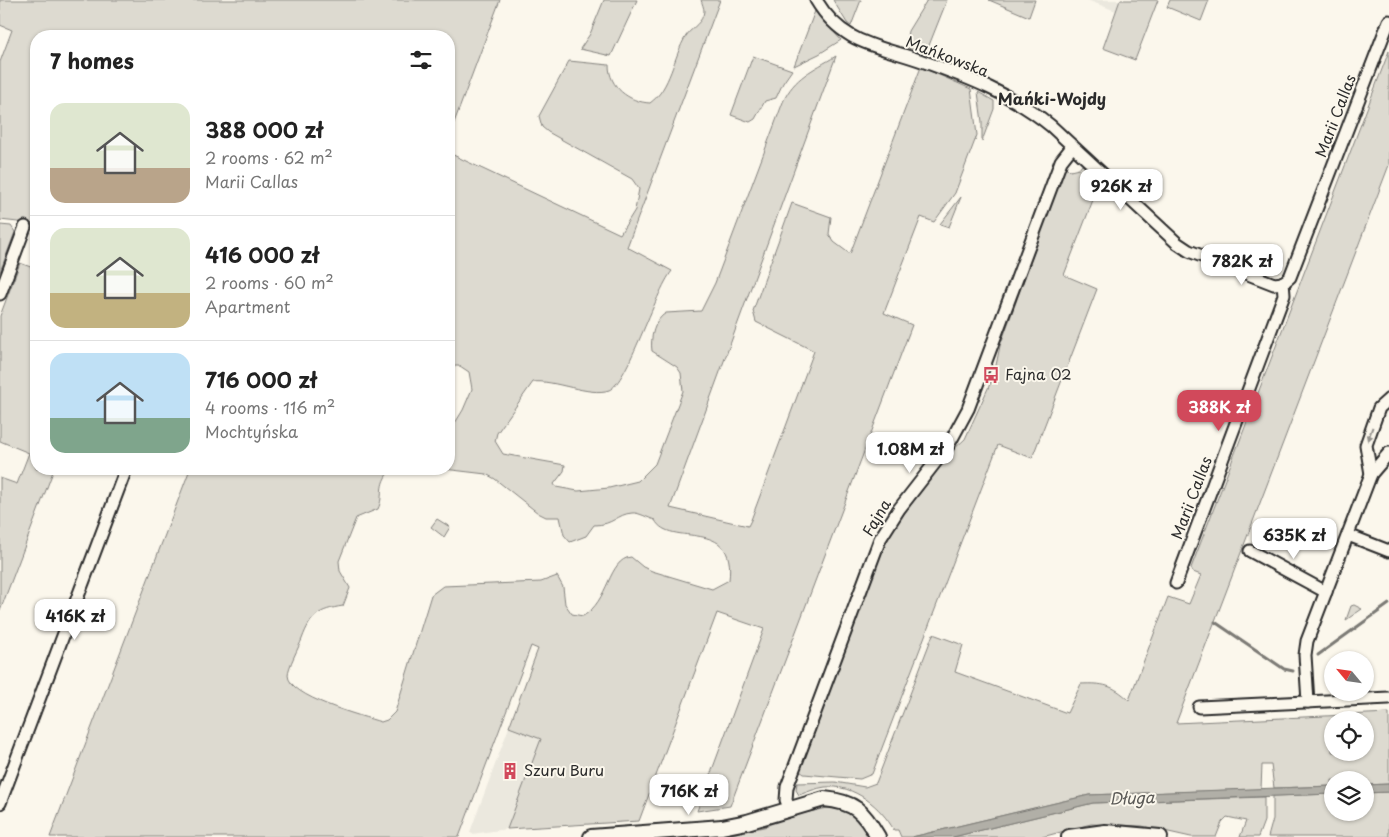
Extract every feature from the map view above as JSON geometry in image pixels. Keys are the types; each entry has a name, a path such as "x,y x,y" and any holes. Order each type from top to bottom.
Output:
{"street":[{"name":"Mańkowska","path":"816,0 832,21 848,35 870,46 927,63 1005,96 1039,116 1183,248 1274,284 1287,280"},
{"name":"Marii Callas","path":"1176,583 1284,295 1287,280 1389,21"},
{"name":"Fajna","path":"790,810 786,800 787,787 871,559 890,523 960,426 1061,161 1072,147"},
{"path":"0,294 25,227"},
{"path":"1371,474 1365,453 1366,445 1379,408 1389,399"},
{"path":"1308,702 1306,648 1371,474 1389,453"},
{"path":"0,803 124,475"},
{"path":"1348,535 1389,551"},
{"path":"1250,551 1326,592"},
{"path":"1199,707 1389,698"},
{"path":"591,837 722,827 747,822 824,799 847,803 858,808 866,816 878,837"},
{"path":"1069,837 1105,832 1160,837"}],"shaded area":[{"path":"0,0 500,0 455,120 455,30 30,30 30,223 0,220 0,62 12,30 0,25"},
{"path":"604,0 637,0 611,56 580,49 590,34"},
{"path":"701,0 720,0 627,247 672,271 665,282 624,372 616,384 609,390 601,392 551,383 533,382 497,433 495,441 503,454 565,465 564,471 554,484 556,487 578,491 609,488 638,481 655,464 683,391 681,373 677,367 652,351 654,330 658,320 666,313 701,311 715,283 783,102 787,93 799,80 836,56 670,508 748,526 751,520 814,351 756,322 753,311 792,203 831,217 829,234 834,242 850,254 921,67 971,89 977,135 955,193 934,222 921,217 884,313 912,325 730,806 697,811 764,629 717,613 639,821 507,829 541,739 509,727 538,649 531,646 459,837 50,837 188,475 386,475 378,509 356,518 339,561 340,571 350,588 343,606 327,609 312,619 305,631 288,675 291,683 312,698 381,722 387,720 395,712 431,595 443,586 541,582 557,576 563,587 565,604 572,614 583,616 592,610 604,592 617,565 631,557 643,567 652,571 712,589 729,580 729,560 723,547 713,540 674,532 663,528 655,520 634,513 623,515 601,525 594,525 586,536 570,542 564,535 560,517 546,517 538,513 486,474 455,470 455,423 472,389 469,372 460,366 455,366 455,156 620,234 635,210 639,189 632,179 548,132 542,127 539,116 569,61 609,65 612,80 622,92 635,100 650,103 663,89 686,36 702,19 703,7"},
{"path":"833,0 861,0 851,26 847,23"},
{"path":"927,0 947,0 926,53 905,47 908,31"},
{"path":"989,0 1035,0 1029,17"},
{"path":"1087,0 1120,0 1116,11"},
{"path":"1120,0 1158,0 1135,60 1103,48"},
{"path":"1170,0 1209,0 1201,21 1167,7"},
{"path":"815,11 841,40 819,54 794,66"},
{"path":"1389,51 1389,165 1176,723 1324,716 1324,761 1374,761 1374,714 1389,713 1389,784 1374,785 1374,771 1324,771 1324,786 1274,788 1271,765 1262,765 1261,789 1089,795 912,837 901,837 898,830 894,830 874,805 856,793 836,787 825,787 799,795 796,790 797,783 835,782 865,787 876,783 933,634 963,645 955,672 1067,713 1081,684 1096,684 1113,688 1129,700 1168,597 1189,604 1201,575 1193,572 1191,568"},
{"path":"753,56 792,70 776,98 765,101 755,119 750,122 731,115"},
{"path":"978,92 994,101 994,109 982,141 982,122"},
{"path":"1082,165 1102,183 1098,187 1064,275 1097,289 1032,458 998,445 872,774 860,779 804,774 800,771 883,549 897,523 953,450 965,439 994,375 1000,346 1065,166 1070,171 1079,169"},
{"path":"961,197 949,227 940,224"},
{"path":"0,225 11,226 15,232 0,272"},
{"path":"20,263 30,267 30,475 52,475 0,611 0,478 17,484 29,453 0,441 0,316"},
{"path":"437,519 450,527 444,537 431,527"},
{"path":"1354,605 1362,609 1346,620 1351,606"},
{"path":"509,727 541,739 507,829 472,834 470,832"},
{"path":"1389,792 1389,837 1268,837 1273,819 1273,796 1324,794 1324,821 1374,821 1374,793"},
{"path":"1264,797 1264,821 1258,837 1240,837 1246,821 1227,817 1222,822 1216,837 1191,837 1142,826 1091,824 1042,837 953,837 1093,803"},
{"path":"832,807 845,810 855,816 869,837 718,837 768,826 768,821"}],"water":[{"path":"1389,784 1389,792 1374,793 1374,785"},
{"name":"Długa","path":"1324,786 1324,794 1093,803 953,837 912,837 1089,795"}],"waterway":[{"path":"1318,655 1389,604"},
{"path":"1215,622 1284,669 1293,671"}],"place":[{"name":"Fajna 02","path":"991,375"},
{"name":"Szuru Buru","path":"510,771"}],"district":[{"name":"Mańki-Wojdy","path":"1052,99"}]}
